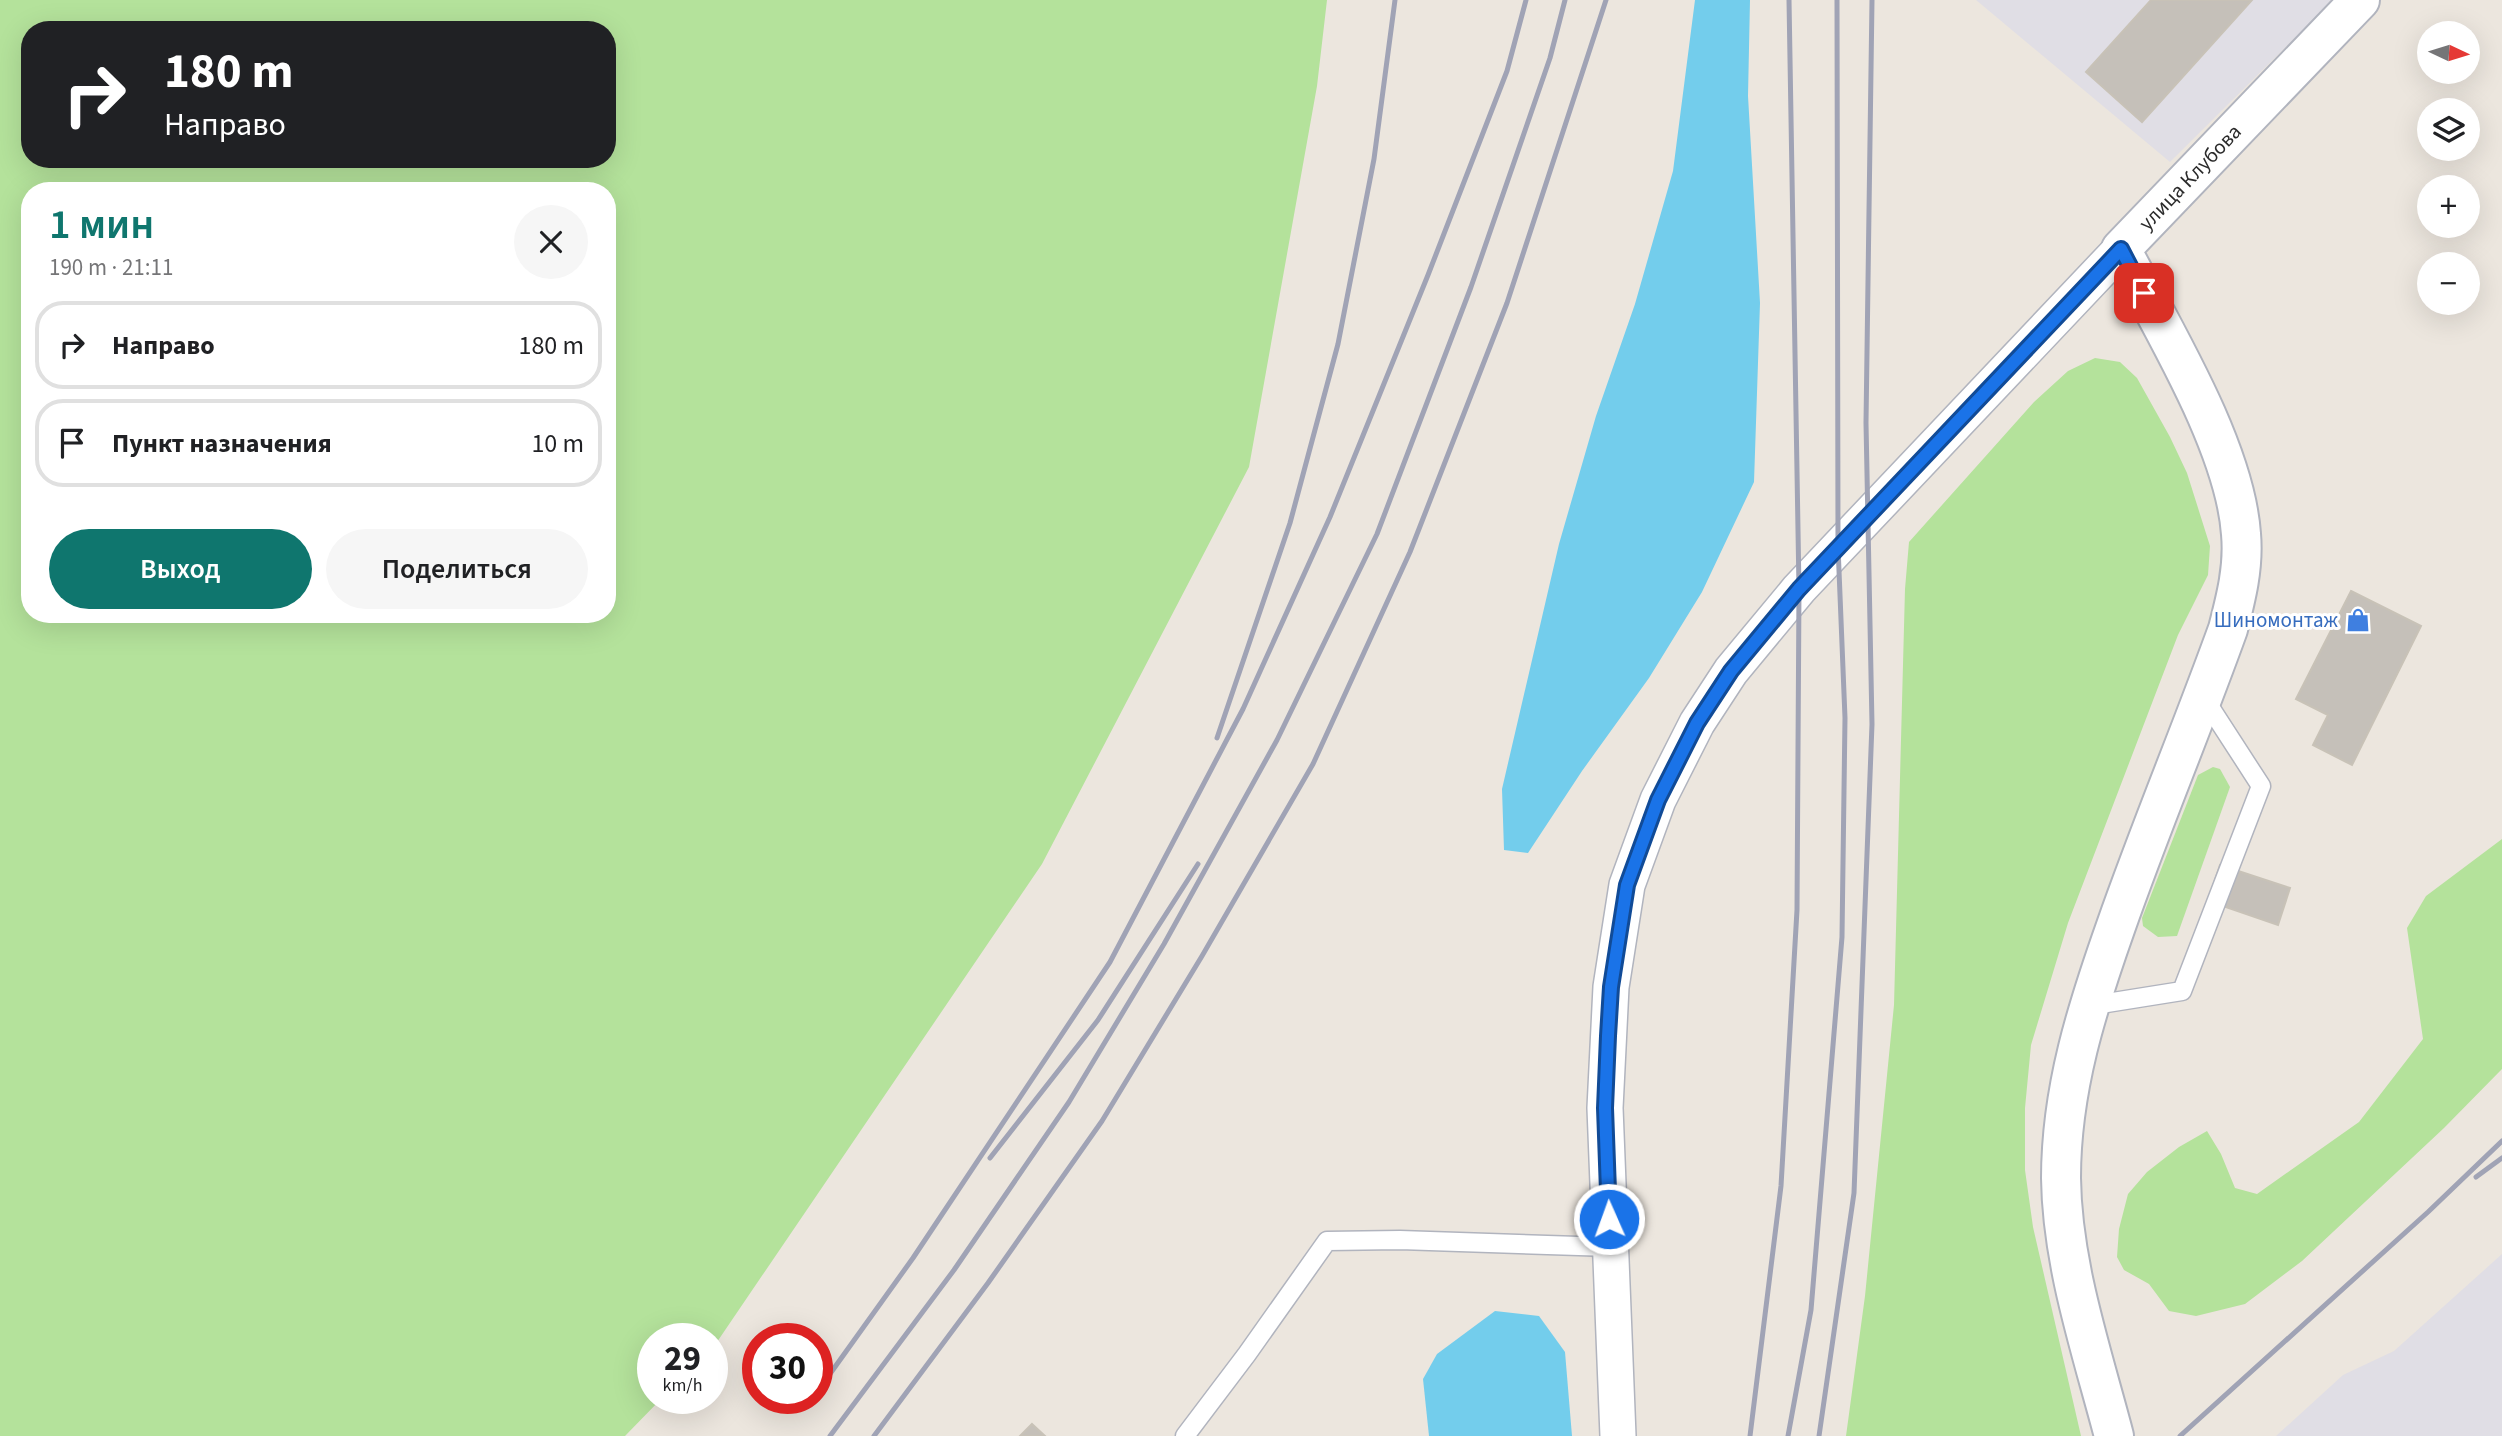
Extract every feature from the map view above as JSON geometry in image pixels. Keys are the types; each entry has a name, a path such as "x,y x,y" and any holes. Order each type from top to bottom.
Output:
{"main road":[{"name":"улица Клубова","path":"2121,249 2360,0"},
{"path":"2114,1436 2077,1293 2063,1209 2061,1179 2064,1120 2071,1075 2088,1006 2140,858 2228,629 2242,552 2237,507 2221,455 2194,390 2121,249"}],"street":[{"name":"улица Клубова","path":"1618,1436 1605,1108 1611,987 1627,885 1658,800 1697,723 1731,671 1799,589 2121,249"}],"lane":[{"path":"2088,1006 2182,991 2261,786 2203,697"},
{"path":"1185,1436 1327,1241 1400,1240 1610,1247"}],"shaded area":[{"path":"1976,0 2333,0 2170,162"},
{"path":"2502,1254 2502,1436 2276,1436 2343,1375 2394,1351"}],"green space":[{"path":"0,0 1327,0 1317,86 1249,467 1042,864 728,1326 728,1323 637,1323 637,1414 646,1414 625,1436 0,1436"},
{"path":"2095,358 2120,362 2137,378 2187,473 2210,546 2208,575 2178,635 2068,923 2031,1045 2025,1108 2025,1170 2033,1227 2081,1436 1846,1436 1865,1296 1894,1005 1905,589 1909,542 2034,402 2068,371"},
{"path":"2213,767 2220,769 2230,787 2177,936 2158,937 2143,926 2142,918 2198,775"},
{"path":"2502,839 2502,1069 2444,1128 2302,1261 2245,1304 2196,1316 2169,1311 2149,1284 2124,1270 2117,1257 2119,1229 2128,1194 2147,1172 2179,1147 2207,1131 2221,1154 2235,1188 2257,1194 2359,1122 2423,1039 2407,928 2426,896"}],"water":[{"path":"1695,0 1750,0 1748,96 1760,303 1754,482 1702,592 1649,678 1582,771 1528,853 1504,850 1502,789 1559,544 1596,416 1635,304 1673,171"},
{"path":"1495,1311 1539,1316 1565,1352 1572,1436 1429,1436 1423,1379 1437,1354"}],"building":[{"path":"2151,0 2252,0 2142,122 2086,72"},
{"path":"2351,591 2421,626 2352,765 2313,745 2328,715 2296,699"},
{"path":"2220,865 2290,888 2278,925 2208,901"},
{"path":"1032,1424 1045,1436 1020,1436"}],"railway":[{"path":"1217,738 1290,523 1338,344 1374,159 1395,0"},
{"path":"833,1370 913,1258 1110,962 1243,709 1330,517 1428,275 1507,71 1526,0"},
{"path":"830,1436 954,1270 1069,1102 1164,944 1277,740 1377,534 1471,287 1550,58 1565,0"},
{"path":"874,1436 988,1283 1102,1121 1202,956 1313,764 1410,552 1507,303 1606,0"},
{"path":"1750,1436 1781,1186 1797,910 1799,589 1789,0"},
{"path":"1788,1436 1811,1310 1842,937 1845,718 1838,546 1837,0"},
{"path":"1819,1436 1854,1193 1872,724 1866,423 1872,0"},
{"path":"990,1158 1098,1020 1198,864"},
{"path":"2180,1436 2428,1212 2502,1141"},
{"path":"2476,1177 2502,1158"}],"place":[{"name":"Шиномонтаж","path":"2358,620"}],"route":[{"path":"1609,1219 1605,1108 1608,1036 1611,987 1627,885 1658,800 1697,723 1731,671 1799,589 2121,249 2144,293"}]}
